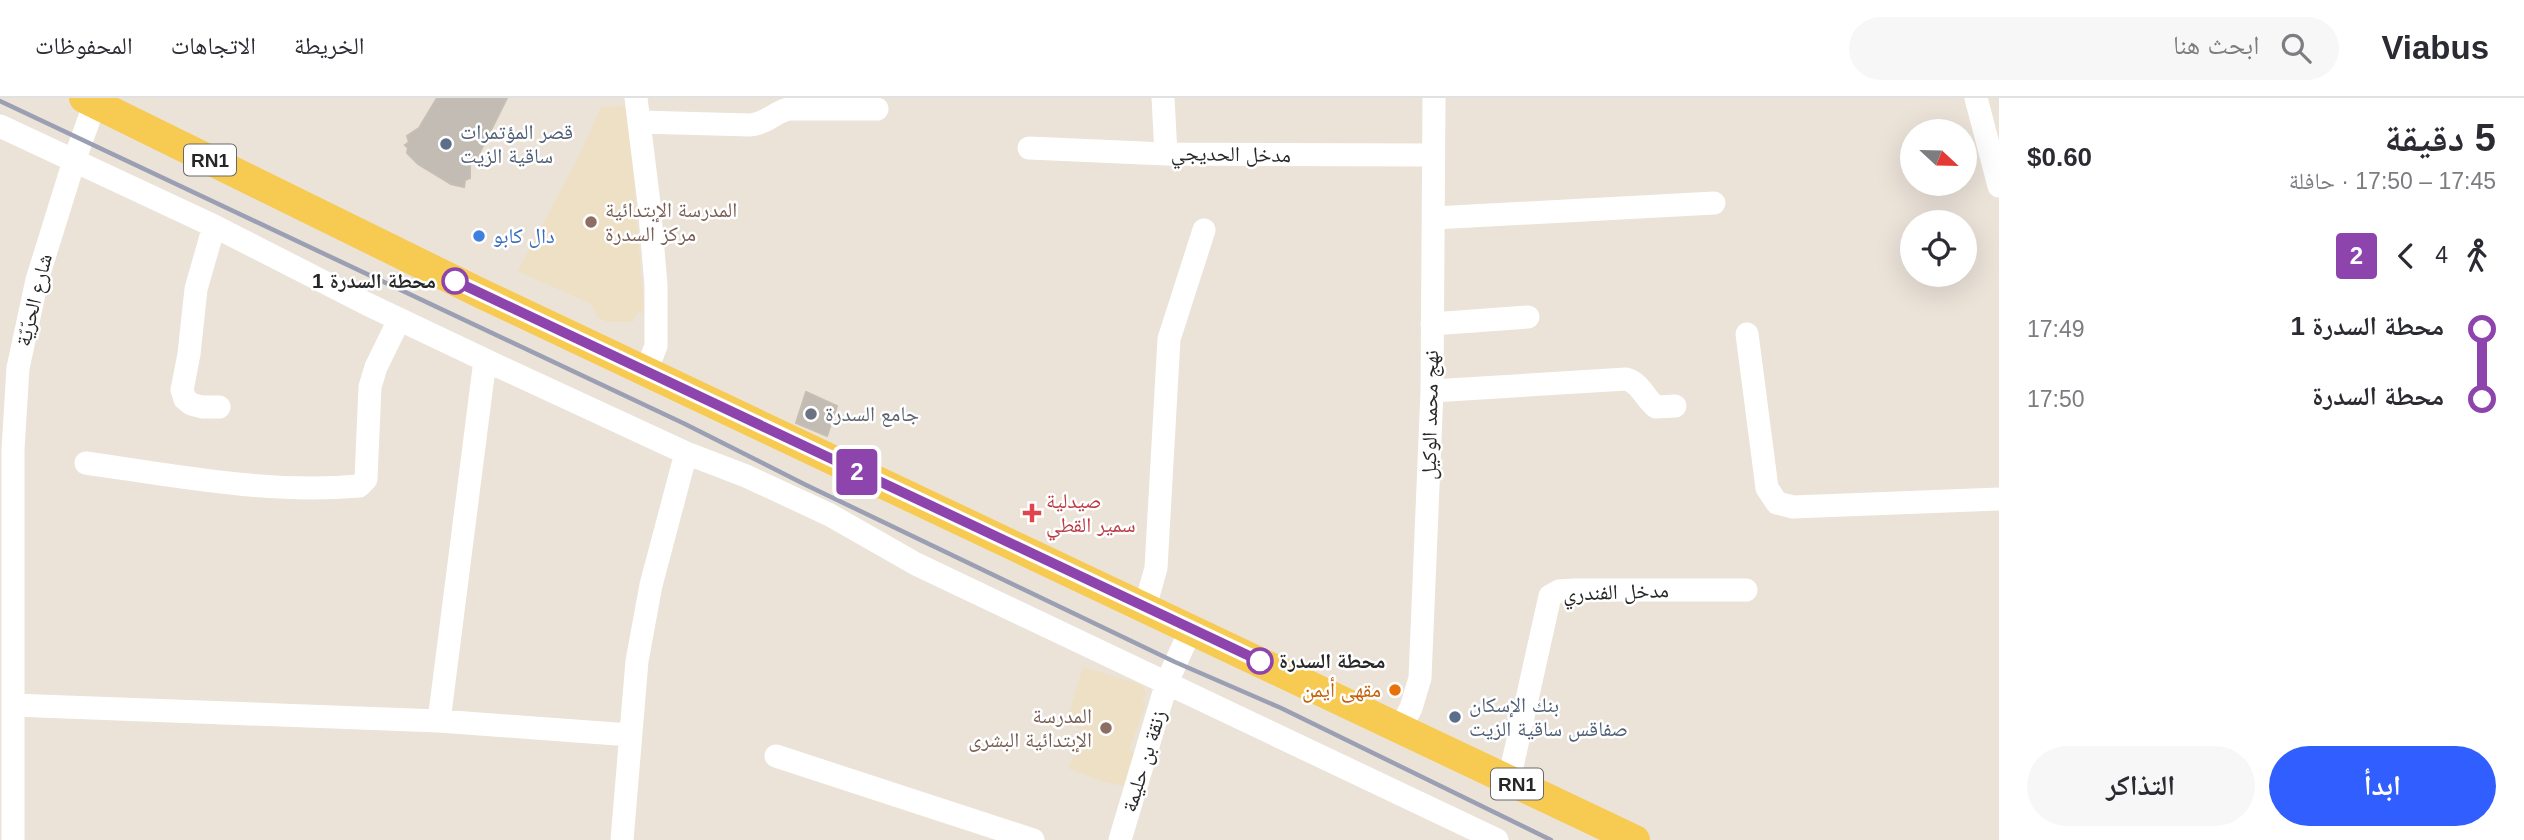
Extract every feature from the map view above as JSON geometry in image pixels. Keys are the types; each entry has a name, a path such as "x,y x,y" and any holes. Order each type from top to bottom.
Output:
{"main road":[{"name":"RN1","path":"90,101 466,286 1635,840"}],"street":[{"path":"636,98 656,285 656,346 646,372"},
{"path":"1163,98 1166,154"},
{"path":"1434,98 1441,98"},
{"name":"نهج محمد الوكيل","path":"1400,728 1411,708 1420,678 1432,391 1434,98"},
{"path":"1976,98 1999,186"},
{"name":"شارع الحرّيّة","path":"13,840 6,801 13,705 7,569 7,449 25,330 90,101"},
{"path":"640,122 750,125 760,124 777,112 788,109 877,109"},
{"path":"0,126 214,226 399,320 686,453 746,476 830,515 916,564 1497,840"},
{"name":"مدخل الحديجي","path":"1029,148 1166,154 1433,155"},
{"path":"1434,218 1714,203"},
{"path":"214,226 196,289 182,390 185,399 191,404 219,407"},
{"path":"1145,607 1156,568 1169,339 1204,230"},
{"path":"1432,324 1528,317"},
{"path":"86,463 231,484 337,488 359,486 366,479 370,387 376,367 399,320"},
{"path":"1747,334 1766,488 1777,503 1793,507 1999,499"},
{"path":"439,722 485,360"},
{"path":"1432,391 1626,379 1634,381 1656,407 1675,406"},
{"path":"622,840 637,661 651,585 686,453"},
{"name":"مدخل الفندري","path":"1509,780 1550,596 1559,591 1574,590 1746,590"},
{"name":"زنقة بن حليمة","path":"1120,840 1167,682 1191,629"},
{"path":"13,705 439,722 630,735"},
{"path":"776,756 1033,840"}],"shaded area":[{"name":"المدرسة الإبتدائية مركز السدرة","path":"628,106 644,313 637,313 633,322 608,322 598,318 591,304 518,271 580,154 601,107"},
{"name":"المدرسة الإبتدائية البشرى","path":"1083,667 1142,685 1146,694 1142,702 1146,703 1129,750 1134,753 1127,787 1101,781 1068,768 1086,732 1066,723"}],"building":[{"name":"قصر المؤتمرات ساقية الزيت","path":"437,98 507,98 476,160 470,161 470,178 465,180 464,187 451,184 418,164 407,153 407,136 419,128"},
{"path":"806,392 837,406 827,436 796,423"}],"railway":[{"path":"0,101 685,424 806,485 1175,662 1281,708 1551,840"}],"bus line":[{"name":"2","path":"455,281 1260,661"}],"place":[{"name":"قصر المؤتمرات ساقية الزيت","path":"446,144"},
{"name":"المدرسة الإبتدائية مركز السدرة","path":"591,222"},
{"name":"دال كابو","path":"479,236"},
{"name":"محطة السدرة 1","path":"455,281"},
{"name":"جامع السدرة","path":"811,414"},
{"name":"صيدلية سمير القطي","path":"1032,513"},
{"name":"محطة السدرة","path":"1260,661"},
{"name":"مقهى أيمن","path":"1395,690"},
{"name":"بنك الإسكان صفاقس ساقية الزيت","path":"1455,717"},
{"name":"المدرسة الإبتدائية البشرى","path":"1106,728"}]}
